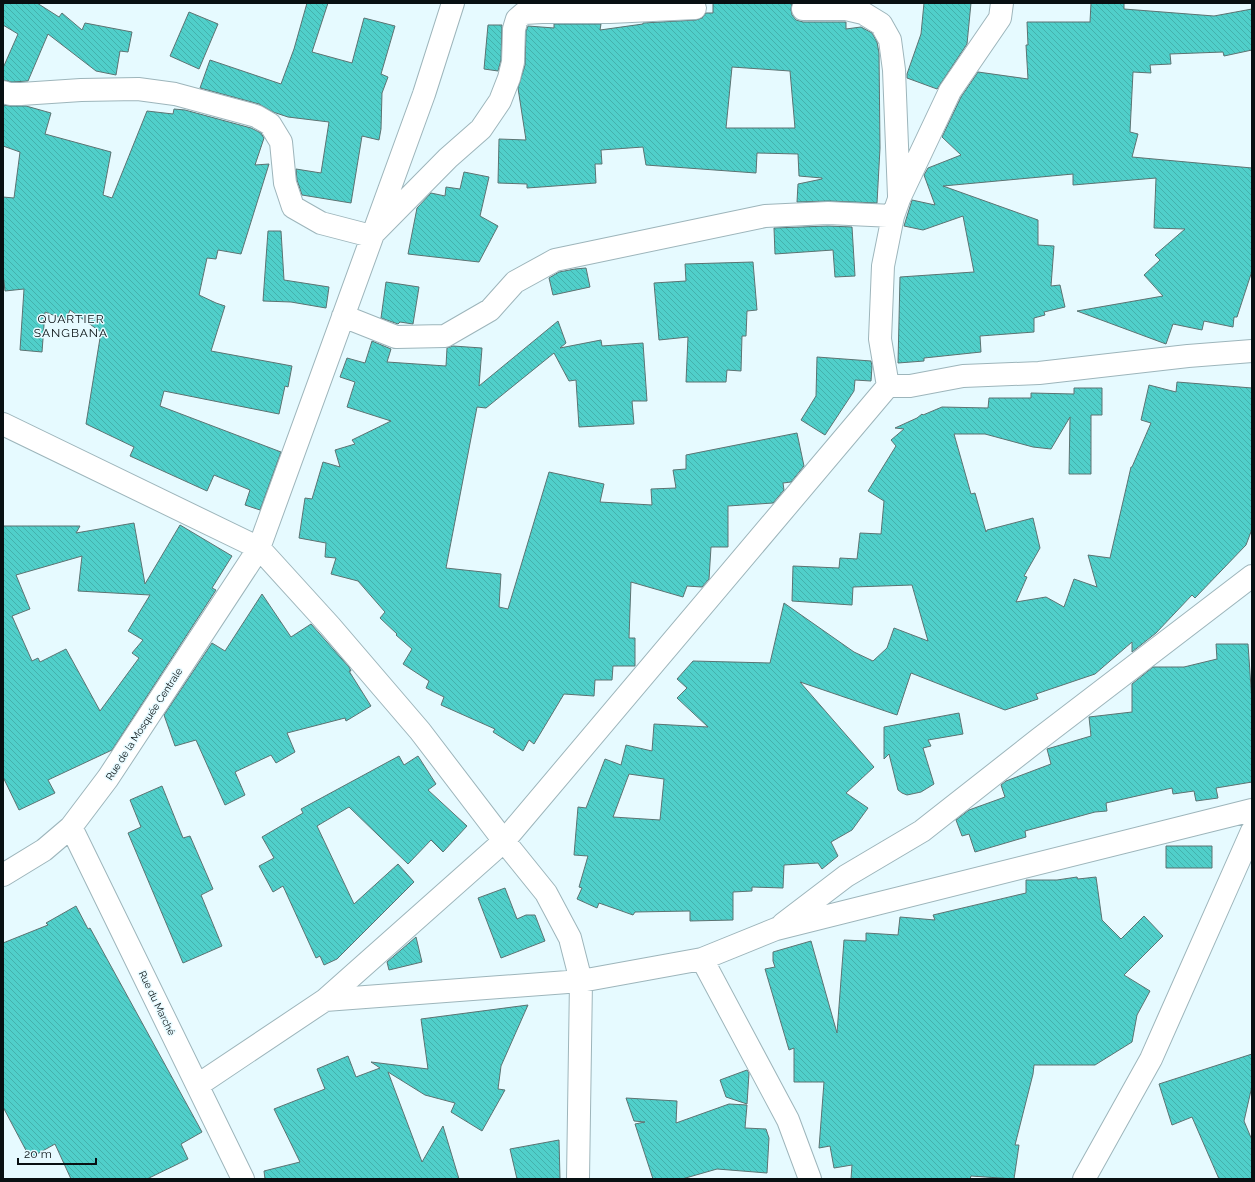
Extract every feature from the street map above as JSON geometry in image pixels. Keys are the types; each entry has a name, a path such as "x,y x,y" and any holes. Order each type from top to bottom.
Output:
{"street":[{"name":"Rue de la Mosquée Centrale","path":"4,872 44,850 71,827 108,778 259,548 371,236 424,94 453,3"},
{"path":"198,1085 325,1000 504,841 888,386 880,339 883,266 896,208 950,91 1000,18 1002,3"},
{"path":"3,92 10,94 21,94 81,90 138,89 176,94 256,116 270,124 281,142 285,183 293,207 321,223 371,236 448,158 481,129 500,101 509,78 513,62 514,28 517,19 524,14 542,12 610,12 695,8"},
{"path":"803,9 846,9 864,13 881,24 890,40 894,70 896,208"},
{"path":"343,316 396,337 445,336 490,310 515,282 555,260 765,216 896,208"},
{"path":"888,386 910,386 963,376 1039,373 1188,356 1252,351"},
{"path":"3,424 259,548 330,626 420,731 504,841 546,893 570,938 581,981 578,1179"},
{"path":"776,929 846,876 922,830 1252,576"},
{"path":"325,1000 581,981 702,958 776,929 1252,810"},
{"name":"Rue du Marché","path":"71,827 243,1179"},
{"path":"1084,1179 1151,1059 1252,831"},
{"path":"702,958 788,1120 810,1179"}],"building":[{"path":"3,3 37,3 59,17 62,13 82,30 85,23 132,32 128,52 120,51 116,75 96,71 48,34 28,81 12,82 3,80 3,68 18,34 3,25"},
{"path":"307,3 328,3 312,52 352,63 364,18 395,26 381,74 388,77 382,93 381,129 379,140 362,136 351,203 302,195 297,180 296,169 321,173 329,122 288,117 273,112 259,104 200,88 210,60 281,84 294,49"},
{"path":"713,3 792,3 792,15 796,20 803,22 846,22 846,29 861,27 872,33 877,42 879,53 880,148 877,203 829,201 797,202 798,184 822,179 799,176 798,154 757,153 756,173 646,165 643,147 601,150 602,164 595,164 596,183 527,188 527,184 498,183 499,139 526,140 518,88 525,65 526,31 528,26 554,28 554,24 601,24 600,30 643,23 696,20 702,18 706,13 713,13","holes":["732,67 790,71 795,128 726,128"]},
{"path":"924,3 971,3 967,44 937,89 907,78 907,74 921,34"},
{"path":"1091,3 1124,3 1124,9 1214,16 1252,9 1252,50 1224,56 1223,52 1170,54 1171,64 1150,65 1151,73 1133,72 1130,132 1138,134 1132,157 1252,168 1252,271 1237,317 1234,317 1233,327 1204,321 1202,330 1173,324 1166,344 1077,311 1163,296 1144,275 1160,260 1155,255 1185,229 1154,228 1156,178 1073,185 1073,174 943,186 1038,220 1038,245 1054,246 1051,286 1060,285 1065,307 1044,312 1045,315 1034,318 1034,332 980,336 981,352 924,358 924,361 898,363 900,277 974,272 963,216 923,230 904,226 912,200 935,205 924,175 928,168 961,155 942,137 961,97 978,72 1028,79 1026,45 1028,45 1027,22 1090,22"},
{"path":"189,12 218,24 199,69 170,56"},
{"path":"488,25 502,25 501,60 498,71 484,69"},
{"path":"3,105 26,106 51,113 45,134 111,152 103,195 112,198 147,111 173,114 174,109 185,110 251,128 261,133 264,138 255,165 269,164 241,254 218,250 216,259 207,258 199,295 225,306 211,351 292,366 288,387 285,386 279,414 164,391 160,406 281,452 260,510 245,505 250,490 214,475 207,491 130,456 134,447 86,424 101,332 70,310 66,320 45,312 42,352 20,350 24,289 5,291 3,273 3,197 14,198 20,152 3,146"},
{"path":"464,172 489,177 480,216 498,226 479,262 408,254 417,208 431,193 445,196 446,187 460,189"},
{"path":"828,226 852,227 855,276 835,277 833,250 775,254 774,228"},
{"path":"268,231 281,231 284,280 329,287 326,308 291,302 263,301"},
{"path":"753,262 757,310 747,311 746,336 742,336 741,371 727,370 726,382 686,382 688,337 659,340 654,283 686,281 685,264"},
{"path":"586,268 590,287 553,295 549,278 559,272"},
{"path":"386,282 419,287 413,324 400,322 398,324 381,318"},
{"path":"558,321 566,343 560,348 601,340 602,346 643,343 647,401 632,401 634,424 579,427 576,380 569,381 554,353 486,408 477,407 446,568 501,574 499,607 508,609 549,472 604,484 600,502 652,505 651,489 676,488 673,470 686,469 686,455 797,433 804,466 791,482 783,483 784,490 773,503 728,506 728,547 711,547 709,579 702,587 687,586 683,597 631,582 629,638 635,638 635,666 613,666 612,680 595,680 594,696 564,694 534,744 529,740 523,751 493,732 495,729 441,705 444,697 426,688 429,681 403,664 412,649 380,618 385,612 358,581 331,574 336,558 325,557 326,543 299,538 305,498 312,499 323,462 340,467 335,450 355,444 352,440 391,421 347,407 355,382 340,377 347,358 365,363 372,341 391,349 387,362 446,366 447,348 453,346 482,348 479,386"},
{"path":"817,357 871,361 872,366 871,381 855,380 854,391 825,435 801,420 816,396"},
{"path":"1177,382 1252,388 1252,529 1246,545 1195,598 1192,595 1156,633 1132,652 1132,642 1095,674 1036,694 1038,699 1005,710 911,673 897,715 800,682 874,767 846,793 868,808 852,830 831,842 838,856 822,869 818,863 784,865 783,888 752,887 752,891 733,892 733,920 690,921 690,911 635,912 633,915 599,903 597,908 577,899 582,888 579,887 588,856 574,855 578,807 586,808 605,759 621,765 626,745 652,751 654,724 708,727 677,698 687,688 677,679 693,661 770,663 784,603 854,652 873,661 887,648 894,628 928,641 912,585 853,587 852,605 792,601 793,566 839,568 840,558 857,559 860,533 881,534 884,501 868,491 896,446 891,440 904,429 895,428 917,418 922,414 923,415 942,407 988,408 989,398 1031,398 1031,393 1074,394 1074,388 1102,388 1102,415 1091,415 1091,474 1069,474 1070,417 1051,449 1033,447 985,434 954,434 971,494 975,493 986,532 987,530 1033,518 1040,548 1024,576 1027,577 1016,602 1046,597 1064,607 1074,579 1097,587 1088,555 1110,558 1131,467 1151,423 1141,420 1149,385 1176,392","holes":["629,774 664,779 660,820 613,817"]},
{"path":"134,523 145,584 180,525 232,556 212,588 216,590 112,750 48,780 55,793 19,810 3,777 3,526 80,526 76,533","holes":["82,556 78,591 150,595 128,631 143,640 132,653 139,658 100,711 66,649 40,662 38,658 32,661 12,616 30,609 16,575"]},
{"path":"262,594 291,637 311,624 349,667 351,671 349,671 371,706 346,721 345,718 287,733 295,752 276,763 271,755 235,772 245,795 225,805 196,740 175,746 164,715 212,643 225,651"},
{"path":"1216,644 1248,644 1252,702 1252,782 1216,788 1218,798 1196,801 1194,791 1173,794 1172,788 1106,803 1107,811 1095,812 1025,831 1026,837 975,852 969,834 962,836 956,820 969,810 1005,797 1001,785 1006,781 1051,764 1047,749 1091,736 1089,717 1132,712 1132,684 1153,667 1184,667 1217,659"},
{"path":"959,713 963,734 928,740 931,746 923,748 934,784 921,792 907,795 898,790 889,754 884,759 884,727"},
{"path":"399,756 404,765 418,756 436,784 428,790 467,826 443,852 431,840 408,864 349,807 317,826 354,904 398,864 414,882 337,959 324,965 320,956 316,958 283,886 273,892 259,866 274,858 262,837 303,813 301,809"},
{"path":"162,786 183,838 190,836 213,889 201,895 222,946 183,963 128,833 141,827 130,800"},
{"path":"1166,846 1212,846 1212,868 1166,868"},
{"path":"1077,877 1078,879 1096,877 1102,920 1121,939 1144,916 1163,936 1124,975 1150,991 1137,1015 1132,1042 1095,1065 1034,1065 1015,1145 1019,1145 1014,1179 971,1176 970,1179 851,1179 852,1165 834,1168 830,1146 819,1148 824,1082 794,1082 794,1048 789,1050 765,969 775,967 773,952 811,941 837,1033 844,940 866,941 866,933 898,935 900,917 935,920 933,915 1026,893 1026,880 1057,880"},
{"path":"505,888 517,919 526,915 535,915 545,941 501,958 478,898"},
{"path":"76,906 88,929 90,928 202,1132 181,1144 188,1159 147,1179 71,1179 55,1144 30,1158 3,1107 3,943 48,925 46,923"},
{"path":"416,937 422,962 389,970 387,962"},
{"path":"528,1005 501,1066 498,1089 505,1090 482,1131 451,1112 455,1103 425,1095 388,1072 422,1162 443,1126 459,1179 265,1179 264,1171 300,1162 274,1109 325,1089 317,1069 348,1056 356,1077 380,1068 371,1062 428,1069 421,1019"},
{"path":"1252,1054 1252,1086 1244,1121 1252,1140 1252,1179 1219,1179 1192,1117 1172,1125 1159,1084"},
{"path":"747,1070 749,1073 747,1104 726,1097 720,1080"},
{"path":"626,1098 677,1101 676,1123 729,1104 747,1105 745,1128 766,1129 769,1138 767,1173 717,1169 682,1179 653,1179 635,1124 645,1122 634,1121"},
{"path":"559,1140 560,1179 517,1179 510,1149"}],"district":[{"name":"QUARTIER SANGBANA","path":"71,326"}]}
